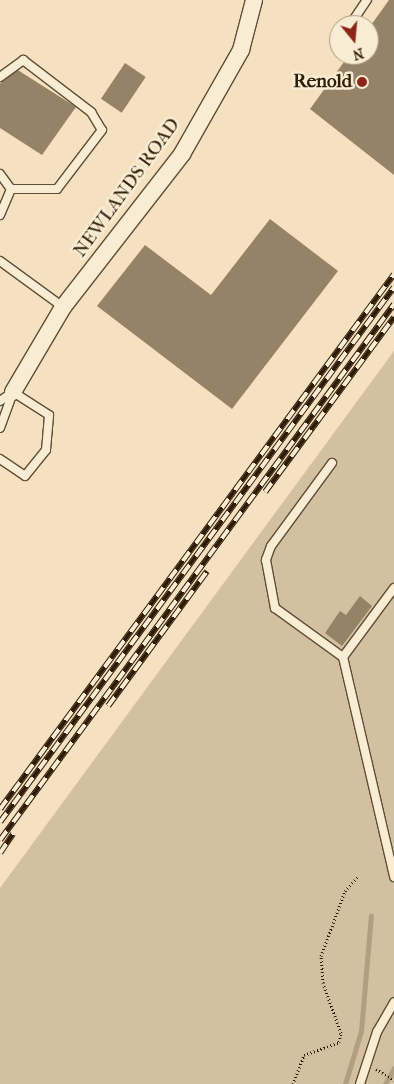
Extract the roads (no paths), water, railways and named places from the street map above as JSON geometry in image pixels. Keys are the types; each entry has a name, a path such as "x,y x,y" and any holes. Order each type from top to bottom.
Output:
{"street":[{"name":"NEWLANDS ROAD","path":"7,397 63,307 182,154 241,50 254,0"}],"lane":[{"path":"357,15 367,0"},
{"path":"0,77 23,60 91,112 102,130 57,189 11,189"},
{"path":"0,174 11,189"},
{"path":"0,215 11,189"},
{"path":"0,261 63,307"},
{"path":"0,428 7,397 49,415 46,450 25,476 0,459"},
{"path":"332,463 271,546 266,560 275,608 343,657 394,877"},
{"path":"343,657 394,588"},
{"path":"360,1084 377,1032 394,1002"}],"waterway":[{"path":"345,1084 361,1031 371,915"},
{"path":"385,1084 394,1068"}],"railway":[{"path":"0,809 394,274"},
{"path":"0,822 394,287"},
{"path":"0,840 394,304"},
{"path":"265,492 394,317"},
{"path":"108,706 207,571"},
{"path":"0,853 13,834"}],"place":[{"name":"Renold","path":"362,82"}]}
